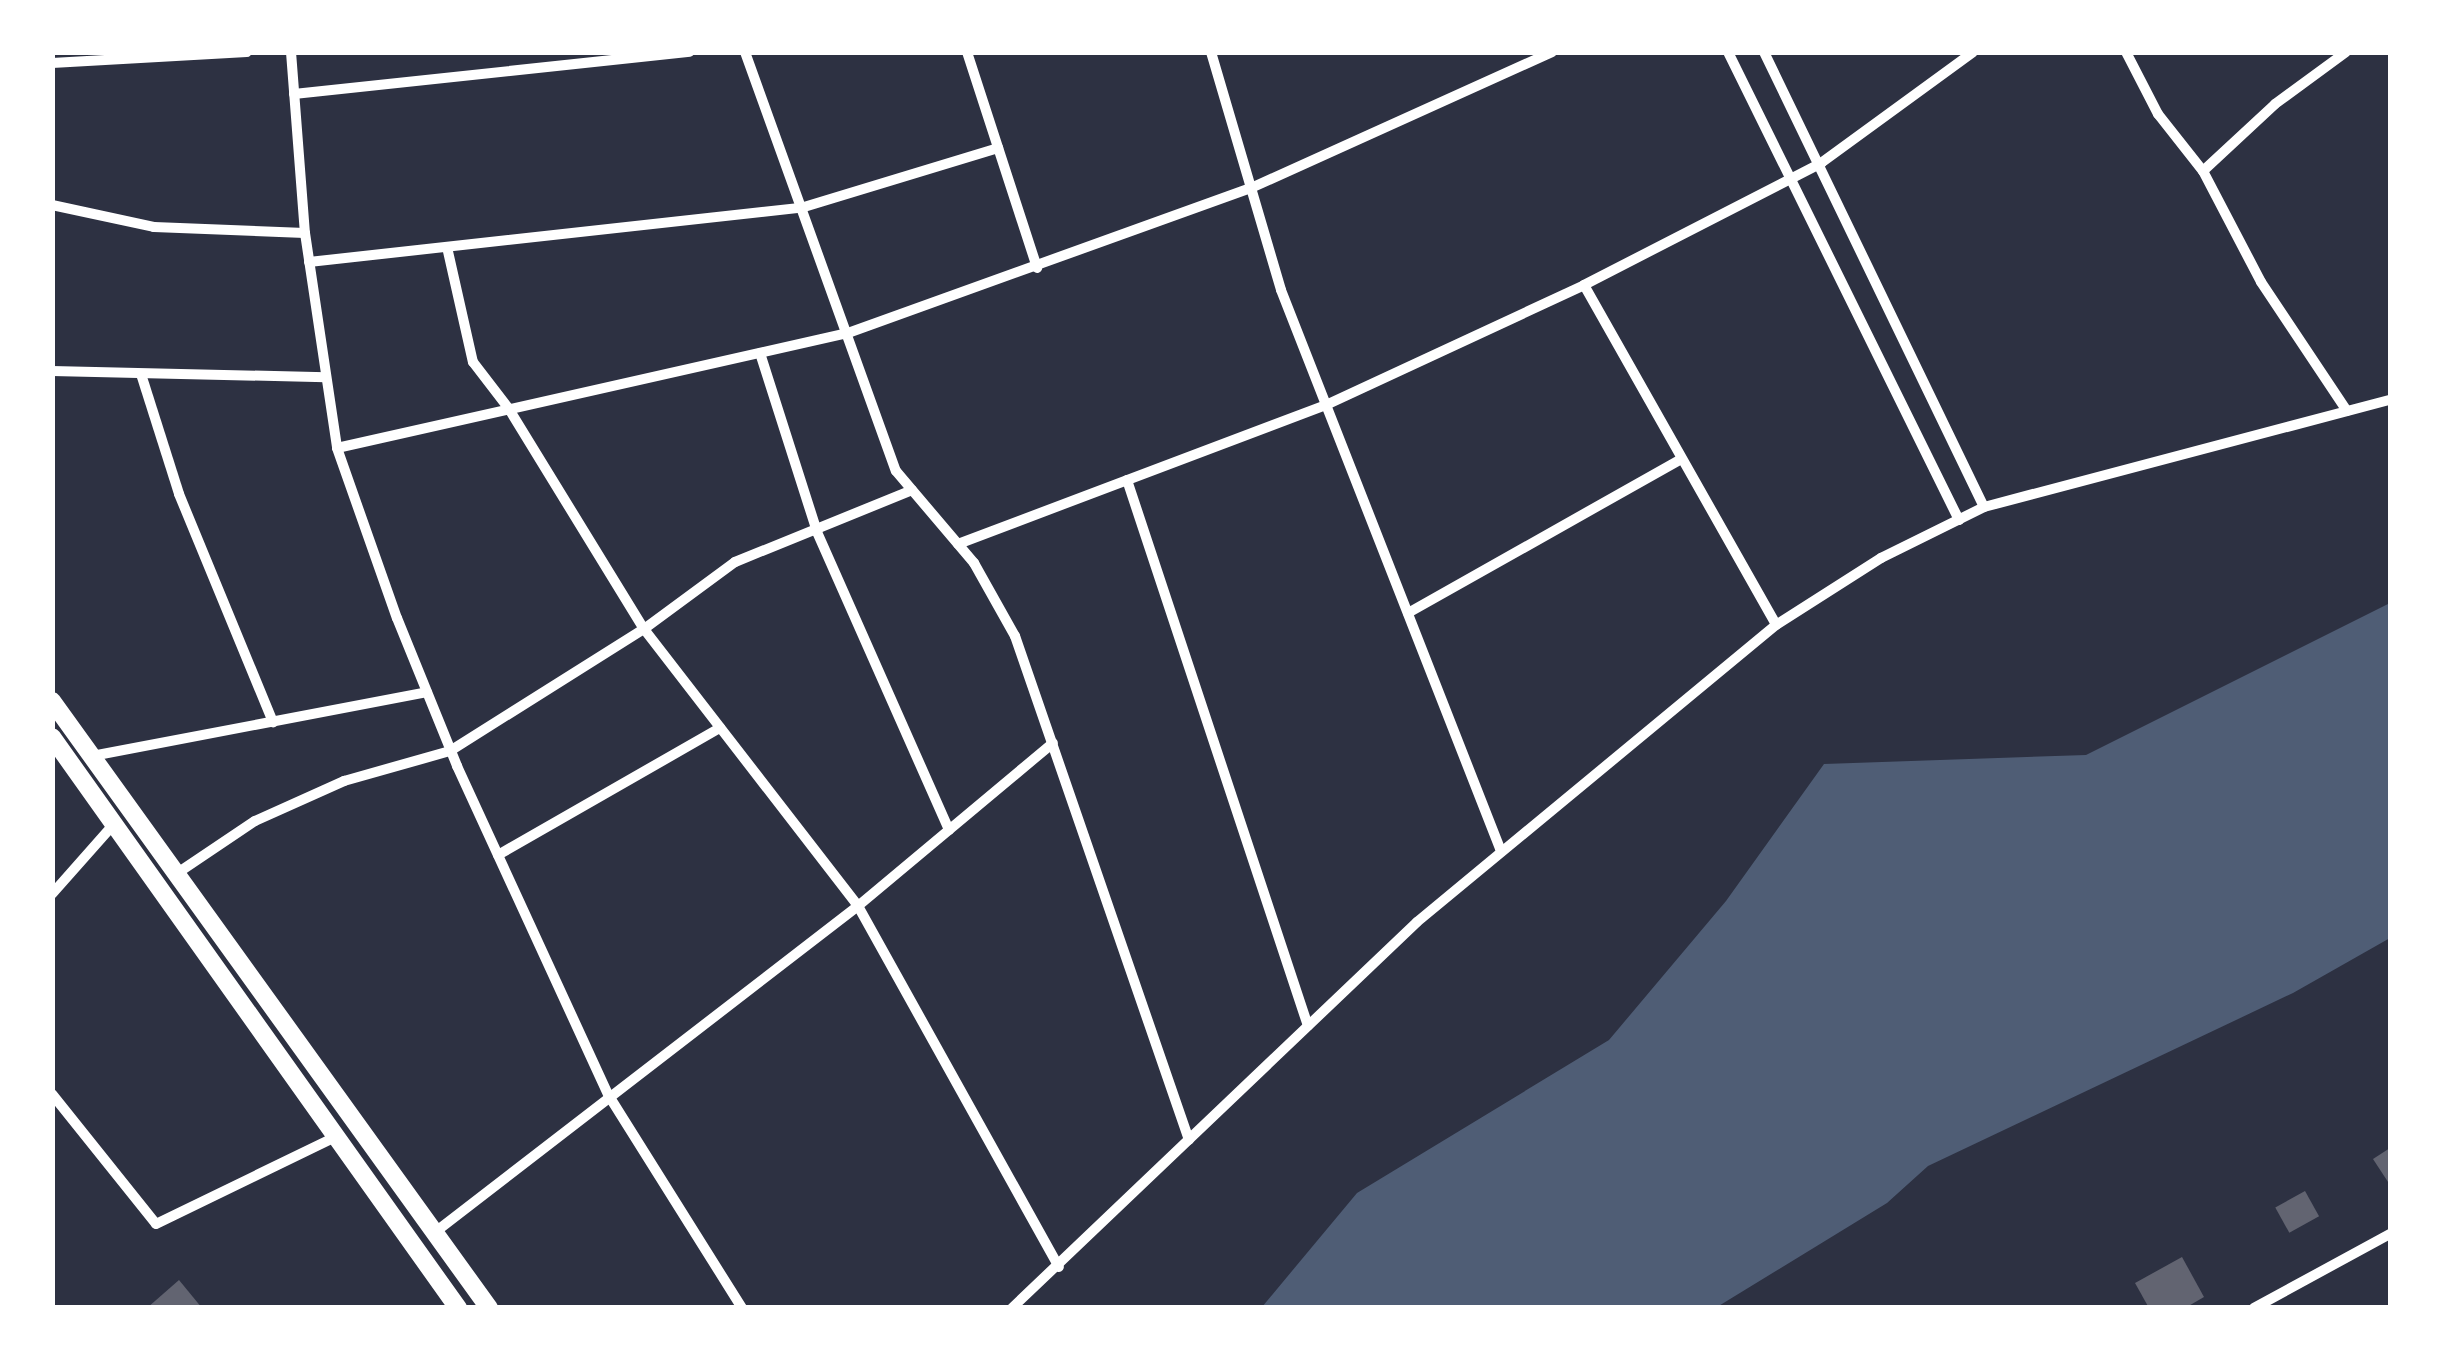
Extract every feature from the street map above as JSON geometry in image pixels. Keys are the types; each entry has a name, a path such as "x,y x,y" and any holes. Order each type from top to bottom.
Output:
{"main road":[{"path":"52,701 489,1308"},
{"path":"52,737 458,1308"}],"street":[{"path":"52,63 247,52"},
{"path":"291,52 304,233 337,448 450,751 609,1096 742,1308"},
{"path":"294,94 690,52"},
{"path":"745,52 896,471 958,544 1015,636 1188,1140"},
{"path":"966,52 1036,268"},
{"path":"1211,52 1251,188 1326,406 1501,851"},
{"path":"337,448 848,333 1251,188 1552,52"},
{"path":"1728,52 1794,177 1959,520"},
{"path":"1764,52 1984,507"},
{"path":"958,544 1326,406 1584,285 1821,163 1973,52"},
{"path":"2126,52 2158,114 2203,171 2261,282 2348,412"},
{"path":"2203,171 2276,104 2346,52"},
{"path":"309,262 804,207 998,148"},
{"path":"52,205 154,227 304,233"},
{"path":"447,246 473,362 509,409 644,629 858,906 1060,1267"},
{"path":"1584,285 1776,625"},
{"path":"760,353 818,532 949,830"},
{"path":"52,371 326,377"},
{"path":"140,374 179,494 274,722"},
{"path":"1012,1308 1060,1267 1308,1026 1501,851 1776,625 1882,558 1984,507 2390,400"},
{"path":"1408,614 1680,460"},
{"path":"1127,480 1308,1026"},
{"path":"176,874 273,813 344,781 450,751 644,629 735,562 818,532 912,490"},
{"path":"92,756 426,692"},
{"path":"498,855 720,728"},
{"path":"434,1233 858,906 1053,744"},
{"path":"52,894 114,824"},
{"path":"52,1094 156,1224 336,1136"},
{"path":"2254,1308 2390,1234"}],"water":[{"path":"2390,603 2390,938 2293,993 1928,1166 1887,1203 1717,1307 1262,1307 1357,1193 1609,1040 1726,901 1824,764 2086,755"}],"building":[{"path":"2390,1148 2390,1185 2373,1159"},
{"path":"2305,1191 2319,1216 2289,1233 2275,1207"},
{"path":"2182,1257 2204,1297 2185,1308 2149,1308 2135,1283"},
{"path":"179,1280 202,1308 147,1308"}]}
